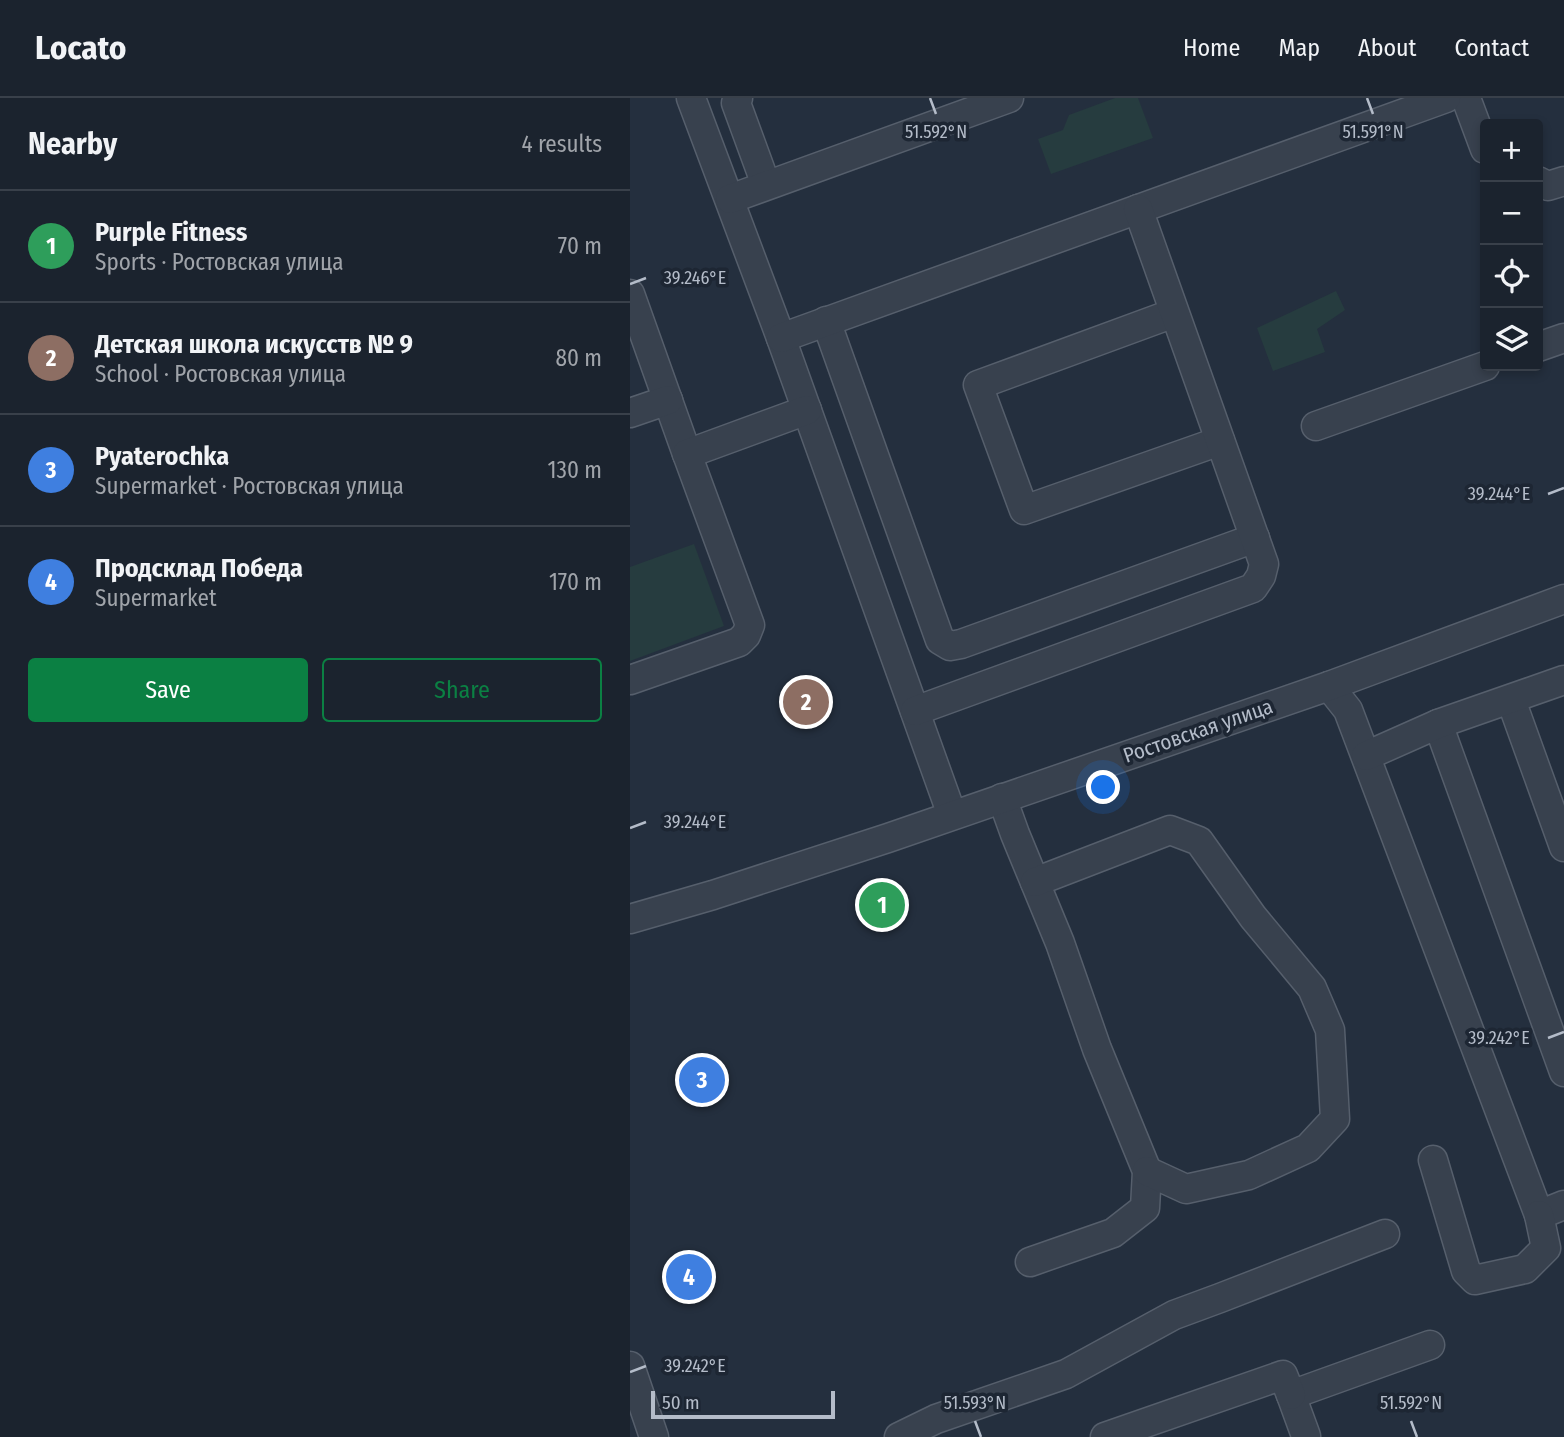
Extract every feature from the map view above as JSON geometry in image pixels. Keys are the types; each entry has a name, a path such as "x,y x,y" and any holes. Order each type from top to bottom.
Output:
{"street":[{"path":"691,98 952,815"},
{"path":"738,98 736,103 766,185"},
{"path":"730,199 1009,98"},
{"path":"780,338 1446,98"},
{"path":"1466,98 1480,136"},
{"path":"1540,182 1548,186 1564,181"},
{"path":"915,711 1253,588 1261,576 1264,564 1138,209"},
{"path":"630,294 750,625 739,642 630,680"},
{"path":"1174,313 978,385 1024,510 1220,441"},
{"path":"826,321 940,640 950,646 1255,538"},
{"path":"1543,345 1564,338"},
{"path":"1316,426 1480,368"},
{"path":"630,414 668,400"},
{"path":"687,454 807,411"},
{"name":"Ростовская улица","path":"630,919 713,895 1329,686 1564,599"},
{"path":"1366,756 1438,724 1564,680"},
{"path":"1329,686 1348,709 1551,1210 1546,1248 1525,1269 1475,1280 1466,1271 1433,1160"},
{"path":"1511,700 1564,847"},
{"path":"1438,724 1564,1072"},
{"path":"1002,798 1060,943 1097,1049 1147,1171 1145,1208 1113,1233 1030,1262"},
{"path":"1035,882 1170,830 1199,841 1254,917 1312,988 1330,1030 1335,1119 1308,1148 1250,1175 1186,1189 1147,1171"},
{"path":"899,1437 936,1419 1066,1374 1174,1315 1385,1234"},
{"path":"1291,1395 1430,1345"},
{"path":"630,1366 654,1437"},
{"path":"1105,1437 1283,1374 1305,1437"}],"green space":[{"path":"1115,98 1138,98 1153,138 1051,174 1038,139 1063,130 1069,115"},
{"path":"1336,291 1345,310 1317,329 1325,352 1273,371 1257,328"},
{"path":"694,544 724,626 630,661 630,567"}],"place":[{"name":"Детская школа искусств № 9","path":"806,702"},
{"name":"Purple Fitness","path":"882,905"},
{"name":"Pyaterochka","path":"702,1080"},
{"name":"Продсклад Победа","path":"689,1277"}]}
